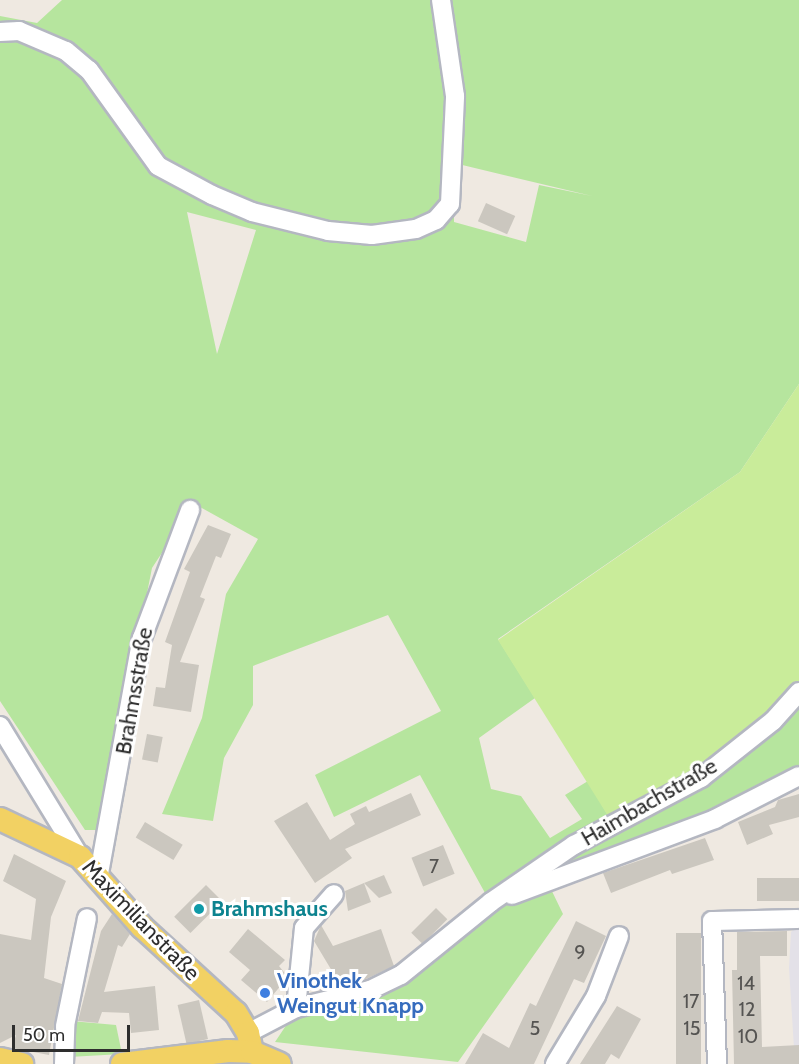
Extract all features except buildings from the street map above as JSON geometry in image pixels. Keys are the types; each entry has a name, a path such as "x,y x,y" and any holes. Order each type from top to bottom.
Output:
{"main road":[{"name":"Maximilianstraße","path":"0,819 80,857 142,927 236,1013 250,1042"},
{"path":"122,1064 250,1042 280,1064"}],"street":[{"path":"0,32 19,31 66,51 88,70 159,166 252,212 328,231 372,235 416,229 436,220 450,204 454,126 450,51 441,0"},
{"name":"Brahmsstraße","path":"98,879 142,638 190,510"},
{"name":"Haimbachstraße","path":"250,1042 296,1008 370,990 401,975 490,902 574,845 701,778 773,721 799,692"},
{"path":"0,726 80,857"},
{"name":"Haimbachstraße","path":"490,902 715,819 799,776"},
{"path":"296,1008 304,928 334,894"},
{"path":"64,1064 65,1026 87,918"},
{"path":"717,1064 712,921 798,919"},
{"path":"555,1064 596,996 619,936"}],"shaded area":[{"path":"799,924 799,1064 795,1064 789,968 791,932"}],"green space":[{"path":"62,0 799,0 799,384 740,472 498,639 535,698 479,738 491,789 521,796 550,838 582,819 565,795 588,781 613,824 799,697 799,770 707,816 548,883 563,914 458,1062 275,1042 291,1018 370,990 490,902 420,775 334,817 315,775 441,711 388,615 253,666 253,705 224,758 213,821 162,814 202,718 226,594 258,539 200,507 190,510 152,568 100,830 85,830 0,701 0,16 37,23","holes":["454,163 592,196 539,185 526,242 454,222","187,212 256,230 217,354"]},
{"path":"799,384 799,697 701,778 613,824 498,640 740,472"},
{"path":"71,1021 116,1025 122,1054 69,1057"}],"place":[{"name":"Brahmshaus","path":"199,909"},
{"name":"Vinothek Weingut Knapp","path":"265,993"}]}
